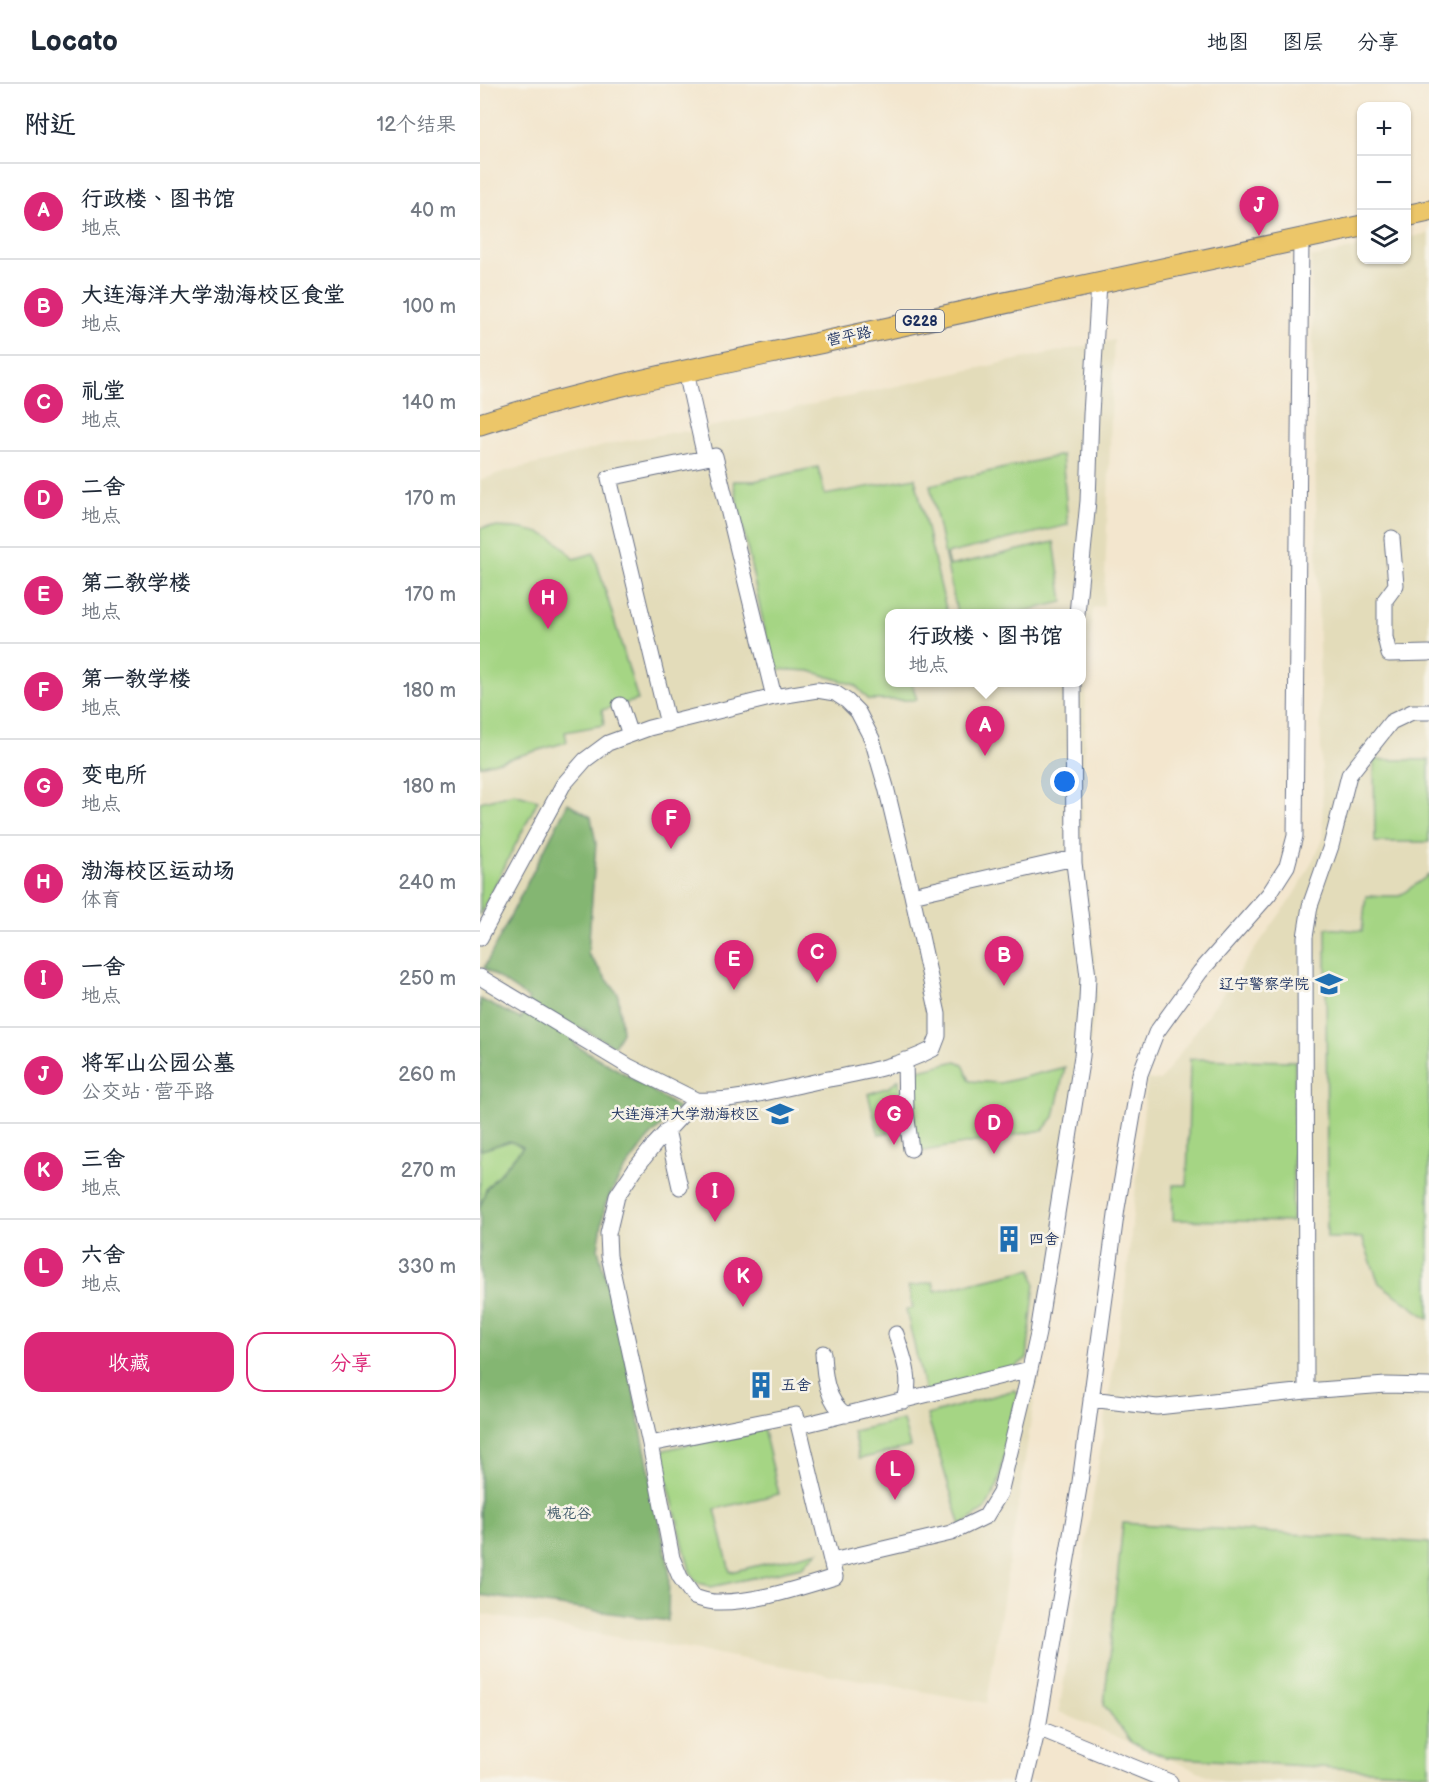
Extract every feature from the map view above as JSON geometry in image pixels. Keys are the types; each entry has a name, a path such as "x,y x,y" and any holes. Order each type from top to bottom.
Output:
{"highway":[{"path":"1411,215 1429,212"},
{"name":"营平路","path":"480,424 570,398 1357,227"}],"street":[{"path":"1025,1782 1038,1728 1080,1482 1117,1208 1140,1074 1156,1034 1200,972 1269,894 1287,866 1295,836 1301,239"},
{"path":"1077,609 1088,501 1099,283"},
{"path":"686,372 705,457"},
{"path":"668,724 609,478 715,456 774,697"},
{"path":"1392,538 1396,585 1385,600 1385,637 1389,654 1429,653"},
{"path":"832,1561 951,1533 967,1527 986,1516 1000,1493 1038,1333 1084,1034 1088,977 1074,858 1073,687"},
{"path":"480,938 563,785 585,760 608,743 668,724 774,697 817,690 835,693 848,701 858,712 872,739 912,895 938,1014 938,1036 933,1049 920,1056 872,1070 753,1096 696,1100 628,1066 480,977"},
{"path":"620,705 630,735"},
{"path":"1306,1391 1305,937 1310,906 1331,846 1349,775 1391,722 1412,712 1429,712"},
{"path":"912,895 1074,858"},
{"path":"905,1060 906,1112 911,1149"},
{"path":"650,1444 796,1415 835,1577 740,1601 715,1602 694,1597 680,1577 672,1558 609,1256 608,1234 617,1196 635,1169 696,1100"},
{"path":"668,1130 680,1187"},
{"path":"896,1334 909,1382 904,1401"},
{"path":"823,1353 826,1382 831,1399 837,1409 846,1415"},
{"path":"799,1426 1030,1369"},
{"path":"1091,1399 1157,1407 1306,1391 1386,1385 1429,1386"},
{"path":"1038,1728 1170,1782"}],"shaded area":[{"name":"辽宁警察学院","path":"1429,233 1429,1782 1223,1782 1059,1712 1124,1301 1147,1079 1160,1081 1298,889 1323,840 1311,258 1357,248 1357,264 1411,264 1411,237"},
{"name":"大连海洋大学渤海校区","path":"1114,340 1104,606 1093,608 1086,686 1086,609 885,609 885,687 1086,687 1082,831 1098,991 987,1703 480,1614 480,480 614,443 681,431 687,432"}],"green space":[{"path":"1062,455 1068,525 946,554 949,566 1054,542 1063,602 1034,609 956,609 930,485"},
{"path":"818,467 825,495 915,478 946,609 885,609 885,687 913,687 917,700 869,700 855,685 810,671 773,669 733,481 754,481"},
{"path":"480,528 517,528 545,535 561,545 574,559 594,553 638,700 602,710 604,725 565,732 567,742 480,766"},
{"path":"1374,760 1429,760 1429,842 1375,842"},
{"path":"514,793 538,800 480,915 480,802"},
{"name":"槐花谷","path":"568,803 591,817 596,843 588,954 618,994 622,1032 614,1046 577,1026 575,1045 678,1108 647,1140 622,1173 605,1205 598,1249 625,1350 669,1568 668,1621 480,1595 480,1208 486,1189 523,1147 510,1141 480,1149 480,999 521,1019 529,999 484,968"},
{"path":"1429,875 1429,1319 1379,1283 1362,1238 1327,1238 1326,928 1362,931 1366,896 1399,896"},
{"path":"1190,1059 1295,1061 1292,1222 1173,1220 1173,1185 1187,1185"},
{"path":"956,1061 963,1064 970,1081 1000,1083 1065,1067 1054,1117 1043,1130 919,1152 911,1117 915,1071"},
{"path":"899,1079 903,1128 879,1135 868,1094 889,1087"},
{"path":"510,1141 523,1147 486,1189 480,1208 480,1149"},
{"path":"1032,1269 1035,1283 1027,1358 1015,1367 925,1392 906,1310 913,1308 908,1287 933,1282 935,1291"},
{"path":"1015,1390 1017,1395 998,1485 985,1509 961,1526 927,1415"},
{"path":"903,1420 910,1447 859,1459 853,1431"},
{"path":"763,1427 779,1494 715,1509 730,1572 819,1551 802,1567 711,1587 696,1582 690,1571 660,1451"},
{"path":"1123,1523 1429,1543 1429,1774 1165,1757 1132,1743 1104,1705"}],"place":[{"name":"将军山公园公墓","path":"1259,236"},
{"name":"渤海校区运动场","path":"548,629"},
{"name":"行政楼、图书馆","path":"985,756"},
{"name":"第一教学楼","path":"671,849"},
{"name":"礼堂","path":"817,983"},
{"name":"辽宁警察学院","path":"1329,984"},
{"name":"大连海洋大学渤海校区食堂","path":"1004,986"},
{"name":"第二教学楼","path":"734,990"},
{"name":"大连海洋大学渤海校区","path":"780,1114"},
{"name":"变电所","path":"894,1145"},
{"name":"二舍","path":"994,1154"},
{"name":"一舍","path":"715,1222"},
{"name":"四舍","path":"1009,1239"},
{"name":"三舍","path":"743,1307"},
{"name":"五舍","path":"761,1385"},
{"name":"六舍","path":"895,1500"}]}
